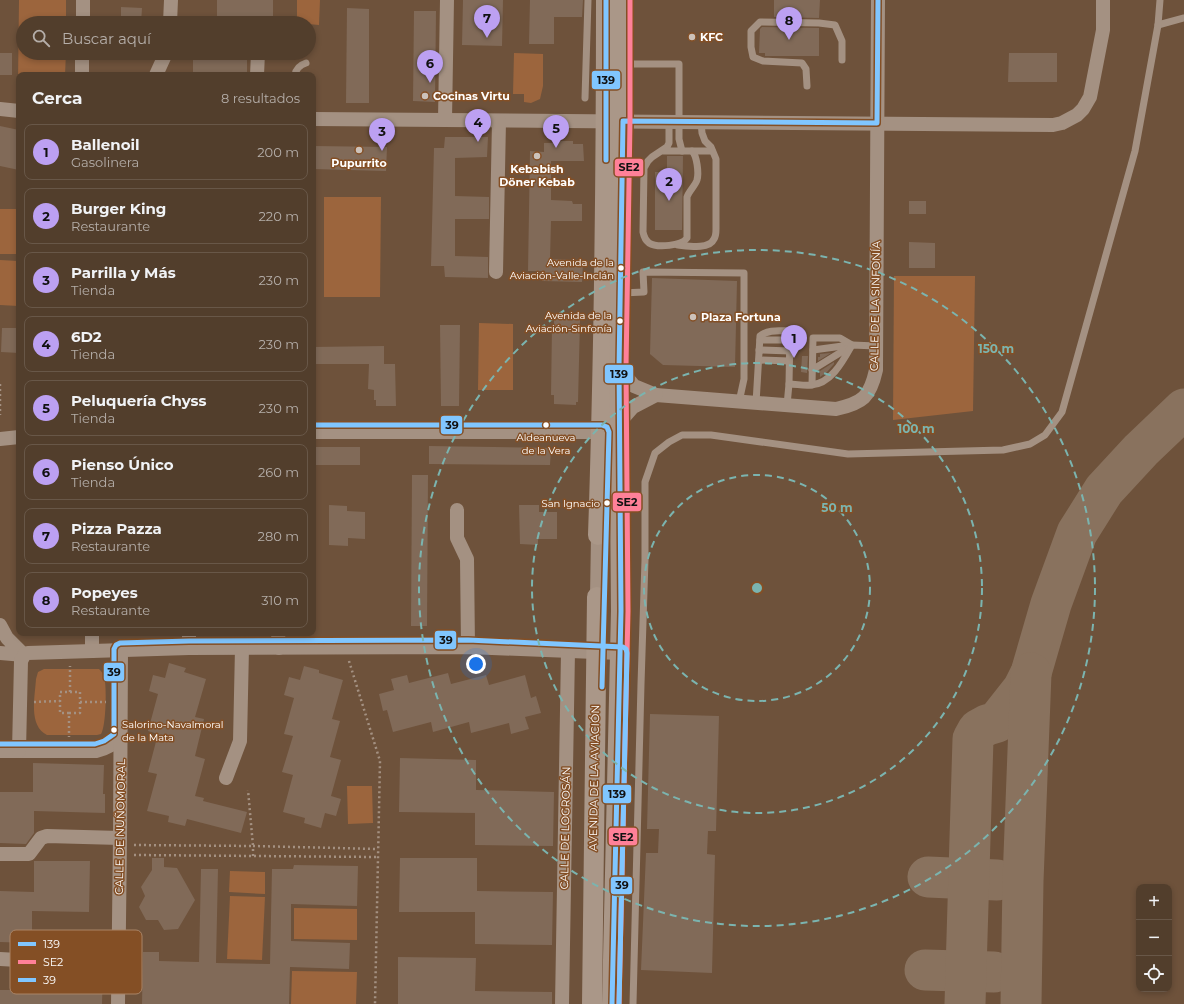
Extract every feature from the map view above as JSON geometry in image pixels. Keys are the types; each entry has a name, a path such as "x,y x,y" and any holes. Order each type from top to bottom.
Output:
{"main road":[{"name":"AVENIDA DE LA AVIACIÓN","path":"606,0 614,121 620,293 620,653 612,1004"},
{"name":"AVENIDA DE LA AVIACIÓN","path":"598,535 614,121 623,64 623,0"},
{"name":"AVENIDA DE LA AVIACIÓN","path":"592,1004 597,597"}],"street":[{"path":"83,0 83,16"},
{"path":"170,16 171,0"},
{"path":"445,120 447,0"},
{"name":"CALLE DE LA SINFONÍA","path":"619,368 634,386 656,396 836,409 851,406 866,397 873,385 876,370 878,0"},
{"path":"316,119 1053,125 1070,120 1083,109 1090,97 1103,30 1103,0"},
{"path":"82,60 82,72"},
{"path":"157,72 163,60"},
{"path":"257,72 258,60"},
{"path":"0,109 16,111"},
{"path":"496,272 499,121"},
{"name":"CALLE DE LA SINFONÍA","path":"619,423 633,407 656,396"},
{"path":"316,432 602,432 619,423"},
{"path":"0,439 16,437"},
{"path":"457,510 457,538 467,559 468,647"},
{"name":"AVENIDA DE LA AVIACIÓN","path":"597,597 598,535"},
{"path":"0,625 12,652 21,661 19,751"},
{"path":"92,636 92,651"},
{"path":"188,648 189,636"},
{"path":"278,636 279,648"},
{"path":"12,652 34,653 188,648 468,647 620,653"},
{"path":"226,778 240,741 242,648"},
{"name":"CALLE DE NUÑOMORAL","path":"120,930 125,841 121,737 121,650"},
{"name":"CALLE DE LOGROSÁN","path":"562,1004 568,651"},
{"path":"0,751 96,752 111,746 121,737"},
{"path":"0,854 29,854 41,838 47,836 125,841"},
{"path":"0,959 10,960"},
{"name":"CALLE DE NUÑOMORAL","path":"118,994 118,1004"}],"lane":[{"path":"585,98 588,0"},
{"path":"633,1004 645,560 645,482 655,453 669,442 682,435 711,435 848,454 1003,450 1030,444 1045,435 1062,412 1135,151 1158,25 1160,0"},
{"path":"1158,25 1184,18"},
{"path":"807,86 806,68 802,63 762,61 753,57 751,47 751,31 760,22 818,23 835,25 842,41 842,60"},
{"path":"297,72 300,66 306,63"},
{"path":"623,64 679,64 674,122 667,147 648,161 644,168 643,232 644,238 653,245 702,246 710,244 714,239 716,229 716,159 705,141 702,133 701,122"},
{"path":"674,122 679,145 682,151"},
{"path":"662,151 712,151"},
{"path":"676,245 685,241 687,238 687,197 697,180 696,155 692,151"},
{"path":"620,293 644,292 643,272 744,273 744,379 740,402"},
{"path":"756,403 760,336 768,331 790,331 787,405"},
{"path":"812,385 813,338 840,338 852,345"},
{"path":"813,350 852,345 876,346"},
{"path":"812,370 852,345"},
{"path":"788,384 812,385 824,381 839,367 852,345"},
{"path":"759,350 790,351"},
{"path":"759,360 789,361"},
{"path":"0,633 12,652"},
{"path":"0,643 12,652"}],"path":[{"path":"0,384 0,415"},
{"path":"349,660 380,761 375,1004"},
{"path":"70,666 70,692"},
{"path":"60,692 80,692 80,713 60,713 60,701 60,692"},
{"path":"31,702 60,701"},
{"path":"80,702 107,702"},
{"path":"69,713 69,738"},
{"path":"248,790 253,856"},
{"path":"125,841 378,849"},
{"path":"129,855 377,857"}],"shaded area":[{"path":"19,0 66,0 66,16 19,16"},
{"path":"297,0 320,0 319,25 316,25 316,16 297,16"},
{"path":"514,53 543,54 543,86 540,99 531,103 524,102 524,94 513,94"},
{"path":"18,60 66,60 65,72 18,72"},
{"path":"324,197 381,197 380,297 324,297"},
{"path":"0,209 16,209 16,254 0,254"},
{"path":"0,260 16,261 16,306 0,305"},
{"path":"894,276 975,276 973,411 893,420"},
{"path":"479,323 513,324 513,390 478,390"},
{"path":"44,669 99,669 101,671 105,681 106,697 104,723 101,734 47,735 41,731 35,718 34,702 38,672"},
{"path":"347,786 372,786 373,823 348,824"},
{"path":"230,871 265,872 265,894 229,892"},
{"path":"230,896 265,897 262,960 227,959"},
{"path":"294,908 357,909 357,940 294,939"},
{"path":"292,971 357,972 356,1004 291,1004"}],"building":[{"path":"217,0 273,0 273,16 217,16"},
{"path":"463,0 503,0 502,46 462,45"},
{"path":"530,0 583,0 582,17 554,17 554,44 529,44"},
{"path":"774,0 820,0 819,18 774,17"},
{"path":"121,7 142,8 141,16 121,16"},
{"path":"347,8 369,9 369,103 346,103"},
{"path":"414,11 436,11 435,102 413,101"},
{"path":"762,27 819,28 819,56 765,56 765,53 759,53 760,29"},
{"path":"0,53 12,53 12,75 0,75"},
{"path":"1009,53 1057,53 1057,82 1008,82"},
{"path":"193,60 247,60 247,72 193,72"},
{"path":"0,126 16,129 16,169 0,166"},
{"path":"445,137 488,137 487,157 455,158 455,196 489,197 489,219 455,219 455,256 488,257 488,278 445,277 444,266 431,266 434,148 444,148"},
{"path":"554,141 573,141 573,144 583,144 584,161 551,161 551,200 572,201 573,204 582,204 582,221 551,221 550,259 572,260 572,263 583,263 582,282 542,281 542,271 528,271 530,151 544,152 544,143 555,143"},
{"path":"316,146 387,147 386,171 316,169"},
{"path":"667,156 683,156 682,230 655,230 655,172 667,172"},
{"path":"909,201 926,201 926,214 909,214"},
{"path":"909,242 935,243 935,268 909,268"},
{"name":"Plaza Fortuna","path":"652,278 737,281 735,367 663,365 650,354"},
{"path":"554,316 577,317 576,320 580,320 578,402 576,402 576,405 554,404 554,395 551,395 552,326 554,326"},
{"path":"440,325 460,325 459,406 441,406"},
{"path":"2,328 16,328 16,353 1,352"},
{"path":"384,346 384,364 395,364 396,406 376,406 376,400 374,400 374,390 368,389 369,364 316,364 316,347"},
{"path":"831,353 818,361 820,354"},
{"path":"802,356 808,356 807,373 801,372"},
{"path":"834,362 827,372 820,377 820,373 817,373"},
{"path":"429,446 551,448 550,465 429,464"},
{"path":"316,447 360,447 360,465 316,465"},
{"path":"412,475 428,475 427,626 411,626"},
{"path":"329,505 347,506 347,511 365,512 365,539 348,538 348,546 329,545"},
{"path":"519,505 539,505 539,512 557,512 557,539 538,539 538,545 520,544"},
{"path":"169,663 186,668 184,672 206,679 195,717 204,719 195,756 205,759 195,796 204,798 203,801 247,812 241,833 187,819 185,826 168,822 169,816 147,811 157,774 148,772 158,734 148,731 158,694 149,691 153,675 165,678"},
{"path":"304,666 319,670 319,673 343,680 332,719 340,721 330,757 341,760 331,796 341,799 336,816 325,813 321,828 304,823 305,818 283,812 293,775 282,772 293,736 284,734 294,698 284,695 289,677 300,680"},
{"path":"448,673 451,684 486,675 489,685 525,675 531,698 536,696 541,713 525,717 529,729 511,734 509,723 471,733 469,722 433,732 431,722 393,732 387,710 383,711 379,694 394,690 391,679 407,675 409,683"},
{"path":"650,714 719,716 716,831 708,831 707,854 715,855 712,973 641,970 646,853 658,853 659,829 647,829"},
{"path":"400,758 476,760 476,790 554,792 553,846 475,845 475,813 399,812"},
{"path":"33,763 104,765 103,794 105,794 105,813 34,811 34,833 26,844 0,843 0,792 33,792"},
{"path":"152,858 164,858 164,867 177,868 195,900 178,929 164,930 158,920 146,920 139,907 145,896 141,887 152,870"},
{"path":"400,858 477,858 477,891 553,892 552,945 475,944 475,912 399,912"},
{"path":"34,861 90,861 89,912 32,911 32,930 10,930 10,942 0,942 0,891 34,892"},
{"path":"294,865 358,866 357,906 291,904 291,941 350,943 349,969 290,967 289,1004 142,1004 143,952 159,952 159,961 199,962 201,869 218,869 216,963 270,964 272,869 293,869"},
{"path":"398,957 476,958 475,991 552,992 552,1004 398,1004"},
{"path":"0,990 10,990 10,994 102,994 102,1004 0,1004"}],"taxiway":[{"path":"965,1004 973,739 978,730 997,722 1023,689 1031,673 1051,604 1077,533 1104,490 1141,450 1184,409"},
{"path":"1021,1004 1023,881 1031,673"},
{"path":"928,877 997,880"},
{"path":"925,970 994,972"}],"transit line":[{"name":"139","path":"606,0 606,160"},
{"name":"SE2","path":"619,1004 628,611 626,368 630,121 630,0"},
{"name":"139","path":"612,1004 621,611 619,368 623,121 877,123 878,0"},
{"name":"39","path":"316,425 602,425 607,427 609,432 602,687"},
{"name":"39","path":"0,744 95,744 104,741 114,734 114,649 116,645 120,643 189,641 468,640 623,647 626,649 627,653 619,1004"}],"place":[{"name":"KFC","path":"692,37"},
{"name":"Pizza Pazza","path":"487,38"},
{"name":"Popeyes","path":"789,40"},
{"name":"Pienso Único","path":"430,83"},
{"name":"Cocinas Virtu","path":"425,96"},
{"name":"6D2","path":"478,142"},
{"name":"Peluquería Chyss","path":"556,148"},
{"name":"Pupurrito","path":"359,150"},
{"name":"Parrilla y Más","path":"382,151"},
{"name":"Kebabish Döner Kebab","path":"537,156"},
{"name":"Burger King","path":"669,201"},
{"name":"Avenida de la Aviación-Valle-Inclán","path":"621,268"},
{"name":"Plaza Fortuna","path":"693,317"},
{"name":"Avenida de la Aviación-Sinfonía","path":"620,321"},
{"name":"Ballenoil","path":"794,358"},
{"name":"Aldeanueva de la Vera","path":"546,425"},
{"name":"San Ignacio","path":"607,503"},
{"name":"Salorino-Navalmoral de la Mata","path":"114,730"}]}
